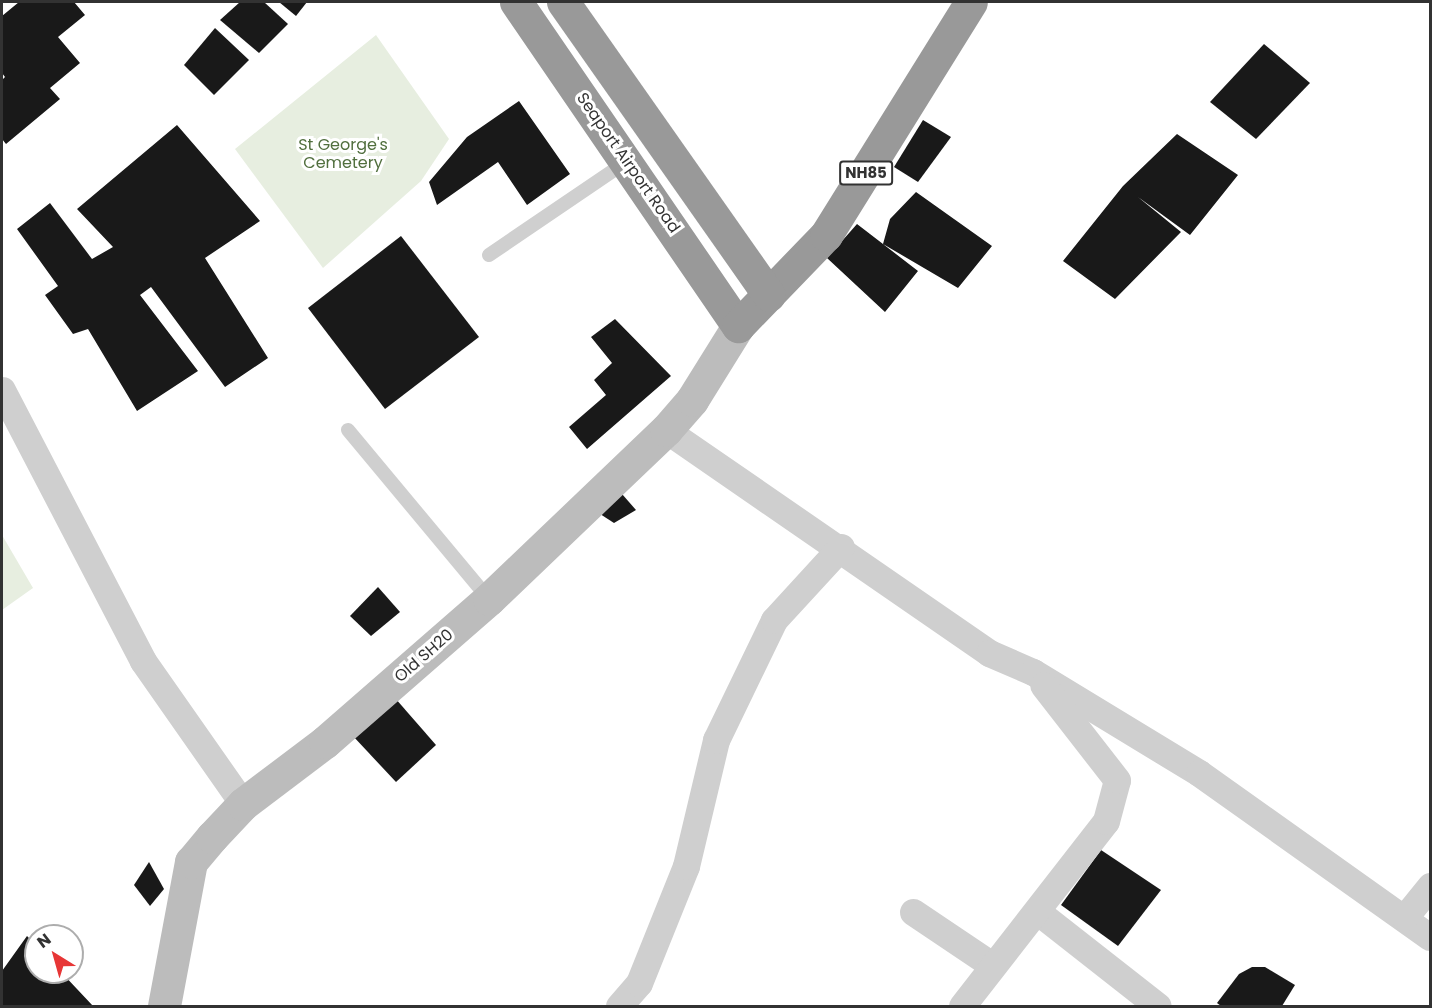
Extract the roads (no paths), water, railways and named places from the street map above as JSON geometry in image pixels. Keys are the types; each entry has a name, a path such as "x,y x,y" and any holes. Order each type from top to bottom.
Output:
{"highway":[{"name":"Seaport Airport Road","path":"516,2 628,160 738,326"},
{"path":"563,2 769,295"},
{"name":"NH85","path":"738,326 826,235 971,2"}],"main road":[{"name":"Old SH20","path":"164,1006 191,862 243,804 325,742 489,599 666,429 692,400 738,326"}],"street":[{"path":"505,2 538,35"},
{"path":"2,390 142,661 243,804"},
{"path":"666,429 841,548 989,653 1033,672 1199,773 1431,937"},
{"path":"619,1006 639,983 686,866 716,740 774,620 841,548"},
{"path":"962,1006 992,965 1038,912 1106,821 1117,780 1033,672"},
{"path":"1405,917 1431,886"},
{"path":"913,912 992,965"},
{"path":"1038,912 1158,1006"}],"lane":[{"path":"489,255 628,160"},
{"path":"348,430 489,599"}],"park label":[{"name":"St George's Cemetery","path":"343,154"}]}
